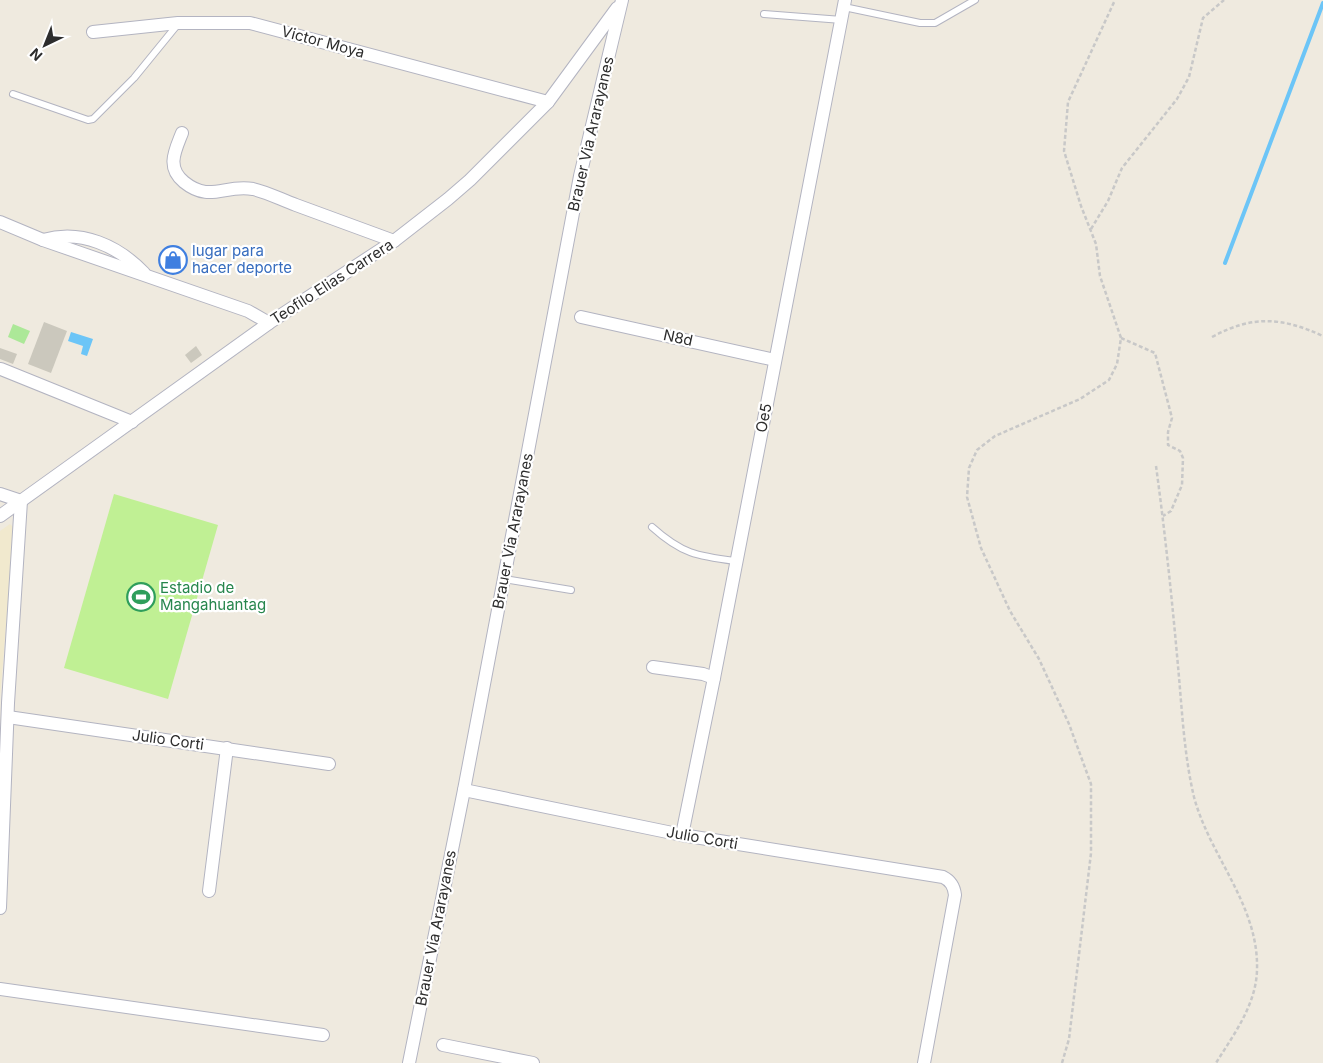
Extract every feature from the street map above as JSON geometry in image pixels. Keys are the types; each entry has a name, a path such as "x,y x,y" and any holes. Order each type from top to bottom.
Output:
{"street":[{"name":"Teofilo Elias Carrera","path":"0,516 269,323 394,241 470,180 548,102 622,1"},
{"name":"Brauer Via Ararayanes","path":"409,1063 464,790 580,176 622,1"},
{"name":"Oe5","path":"682,835 845,3"},
{"name":"Victor Moya","path":"93,32 178,23 250,23 548,102"},
{"path":"182,134 172,160 174,171 182,181 199,192 208,193 224,189 252,189 394,241"},
{"path":"0,222 43,240 248,311 269,323"},
{"name":"N8d","path":"580,317 775,360"},
{"path":"1,369 132,422"},
{"path":"0,494 21,502 8,717 0,908"},
{"path":"653,667 704,674 714,678"},
{"name":"Julio Corti","path":"8,717 329,764"},
{"path":"209,891 227,748"},
{"name":"Julio Corti","path":"464,790 682,835 943,876 952,883 955,895 924,1063"},
{"path":"0,989 323,1035"},
{"path":"443,1045 533,1063"}],"lane":[{"path":"845,3 920,23 936,22 975,0"},
{"path":"764,14 842,20"},
{"path":"13,94 88,120 93,119 134,78 178,23"},
{"path":"652,526 671,544 695,555 736,561"},
{"path":"504,578 571,590"}],"path":[{"path":"1062,1063 1068,1039 1091,853 1091,784 1069,724 1040,659 1010,610 981,548 967,497 969,468 977,450 995,436 1080,399 1109,380 1118,364 1121,338 1100,276 1096,244 1064,151 1068,102 1115,0"},
{"path":"1090,230 1108,201 1122,168 1177,100 1189,77 1203,18 1224,0"},
{"path":"1212,337 1243,322 1259,321 1293,325 1323,336"},
{"path":"1121,338 1155,352 1172,418 1168,432 1168,445 1180,451 1183,458 1180,494 1171,511 1163,516"},
{"path":"1156,466 1194,797 1204,824 1247,912 1256,952 1256,986 1250,1003 1241,1023 1216,1063"}],"shaded area":[{"path":"10,524 14,528 0,698 0,531"}],"green space":[{"path":"13,324 30,331 24,344 8,337"},
{"name":"Estadio de Mangahuantag","path":"114,494 218,525 168,699 64,668"}],"water":[{"path":"71,332 93,339 87,356 81,354 83,346 68,341"}],"building":[{"path":"44,322 67,331 51,373 28,364"},
{"path":"196,346 202,355 191,363 185,355"},
{"path":"0,348 17,354 13,364 0,359"}],"waterway":[{"path":"1225,263 1323,3"}],"place":[{"name":"lugar para hacer deporte","path":"173,260"},
{"name":"Estadio de Mangahuantag","path":"141,597"}]}
